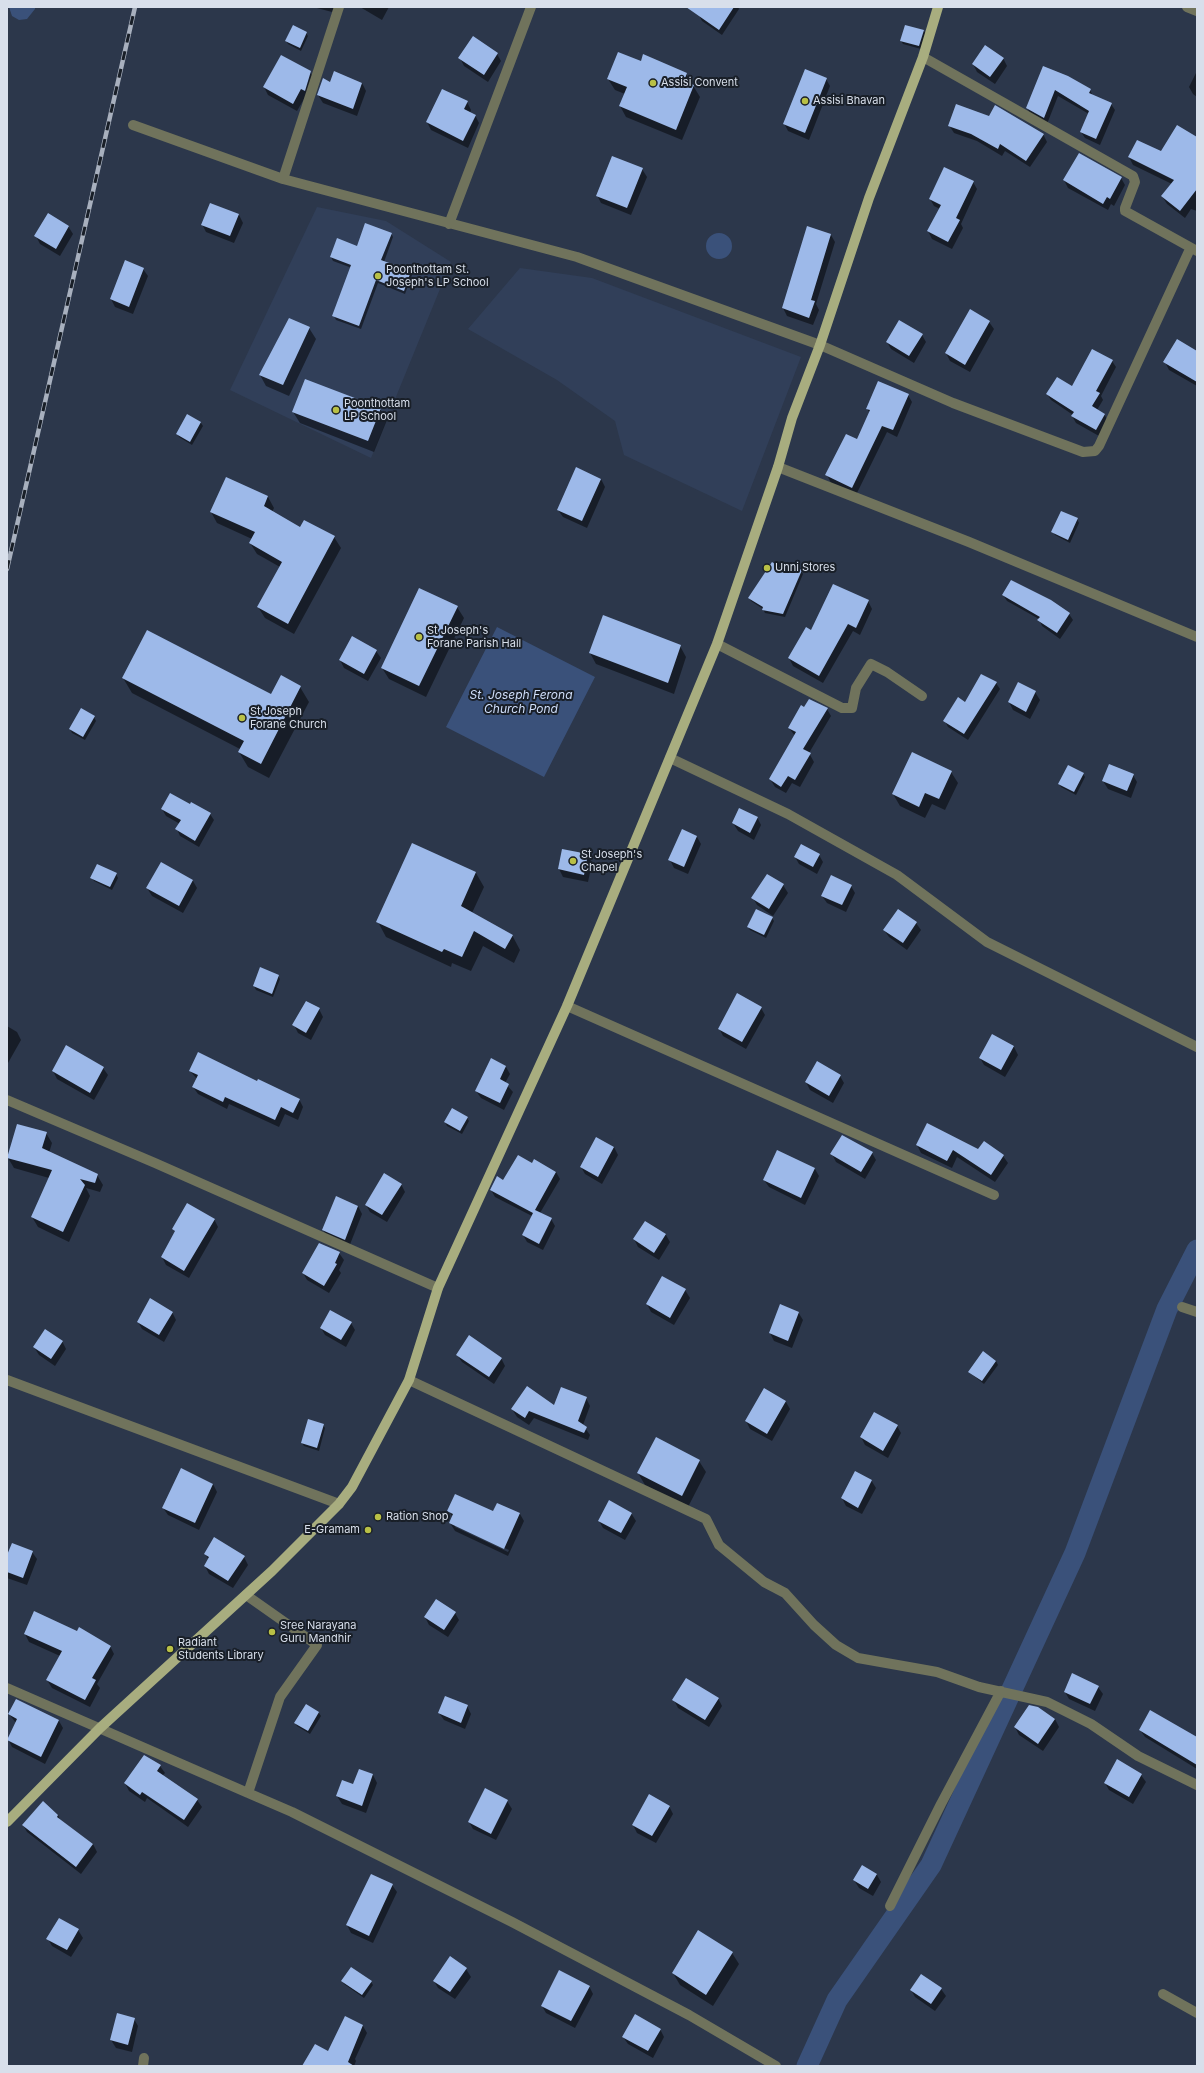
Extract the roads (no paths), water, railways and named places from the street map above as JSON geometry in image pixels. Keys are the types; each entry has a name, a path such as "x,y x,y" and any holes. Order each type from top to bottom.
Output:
{"main road":[{"path":"7,1822 100,1728 246,1595 339,1504 352,1487 368,1460 409,1380 438,1288 567,1006 717,644 778,467 792,418 820,345 869,198 923,57 938,7"}],"street":[{"path":"283,179 339,7"},
{"path":"449,224 531,7"},
{"path":"1187,7 1197,11"},
{"path":"133,125 283,179 577,257 820,345 953,402 1083,452 1095,451 1099,446 1193,250 1125,211 1135,182 1133,176 923,57"},
{"path":"778,467 977,545 1197,637"},
{"path":"717,644 842,708 852,708 856,688 871,664 887,672 922,696"},
{"path":"670,758 788,814 897,875 987,942 1197,1047"},
{"path":"567,1006 994,1195"},
{"path":"7,1100 156,1163 438,1288"},
{"path":"1182,1307 1195,1312"},
{"path":"7,1380 339,1504"},
{"path":"409,1380 706,1519 720,1545 764,1582 786,1593 814,1625 836,1645 858,1658 937,1672 979,1687 1047,1702 1091,1724 1138,1756 1197,1785"},
{"path":"246,1595 318,1645 280,1697 248,1793"},
{"path":"7,1688 292,1812 512,1922 689,2015 776,2066"},
{"path":"890,1906 941,1804 1001,1691"},
{"path":"1163,1994 1197,2013"}],"water":[{"path":"9,7 35,7 35,9 27,19 19,20 12,16"},
{"path":"719,233 728,237 732,246 728,255 719,259 710,255 706,246 710,237"},
{"name":"St. Joseph Ferona Church Pond","path":"497,627 595,677 544,777 446,727"}],"waterway":[{"path":"807,2066 837,2000 931,1865 1075,1553 1167,1309 1197,1250"}],"railway":[{"path":"7,569 135,7"}],"place":[{"name":"Assisi Convent","path":"653,83"},
{"name":"Assisi Bhavan","path":"805,101"},
{"name":"Poonthottam St. Joseph's LP School","path":"378,276"},
{"name":"Poonthottam LP School","path":"336,410"},
{"name":"Unni Stores","path":"767,568"},
{"name":"St Joseph's Forane Parish Hall","path":"419,637"},
{"name":"St Joseph Forane Church","path":"242,718"},
{"name":"St Joseph's Chapel","path":"573,861"},
{"name":"Ration Shop","path":"378,1517"},
{"name":"E-Gramam","path":"368,1530"},
{"name":"Sree Narayana Guru Mandhir","path":"272,1632"},
{"name":"Radiant Students Library","path":"170,1649"}]}
